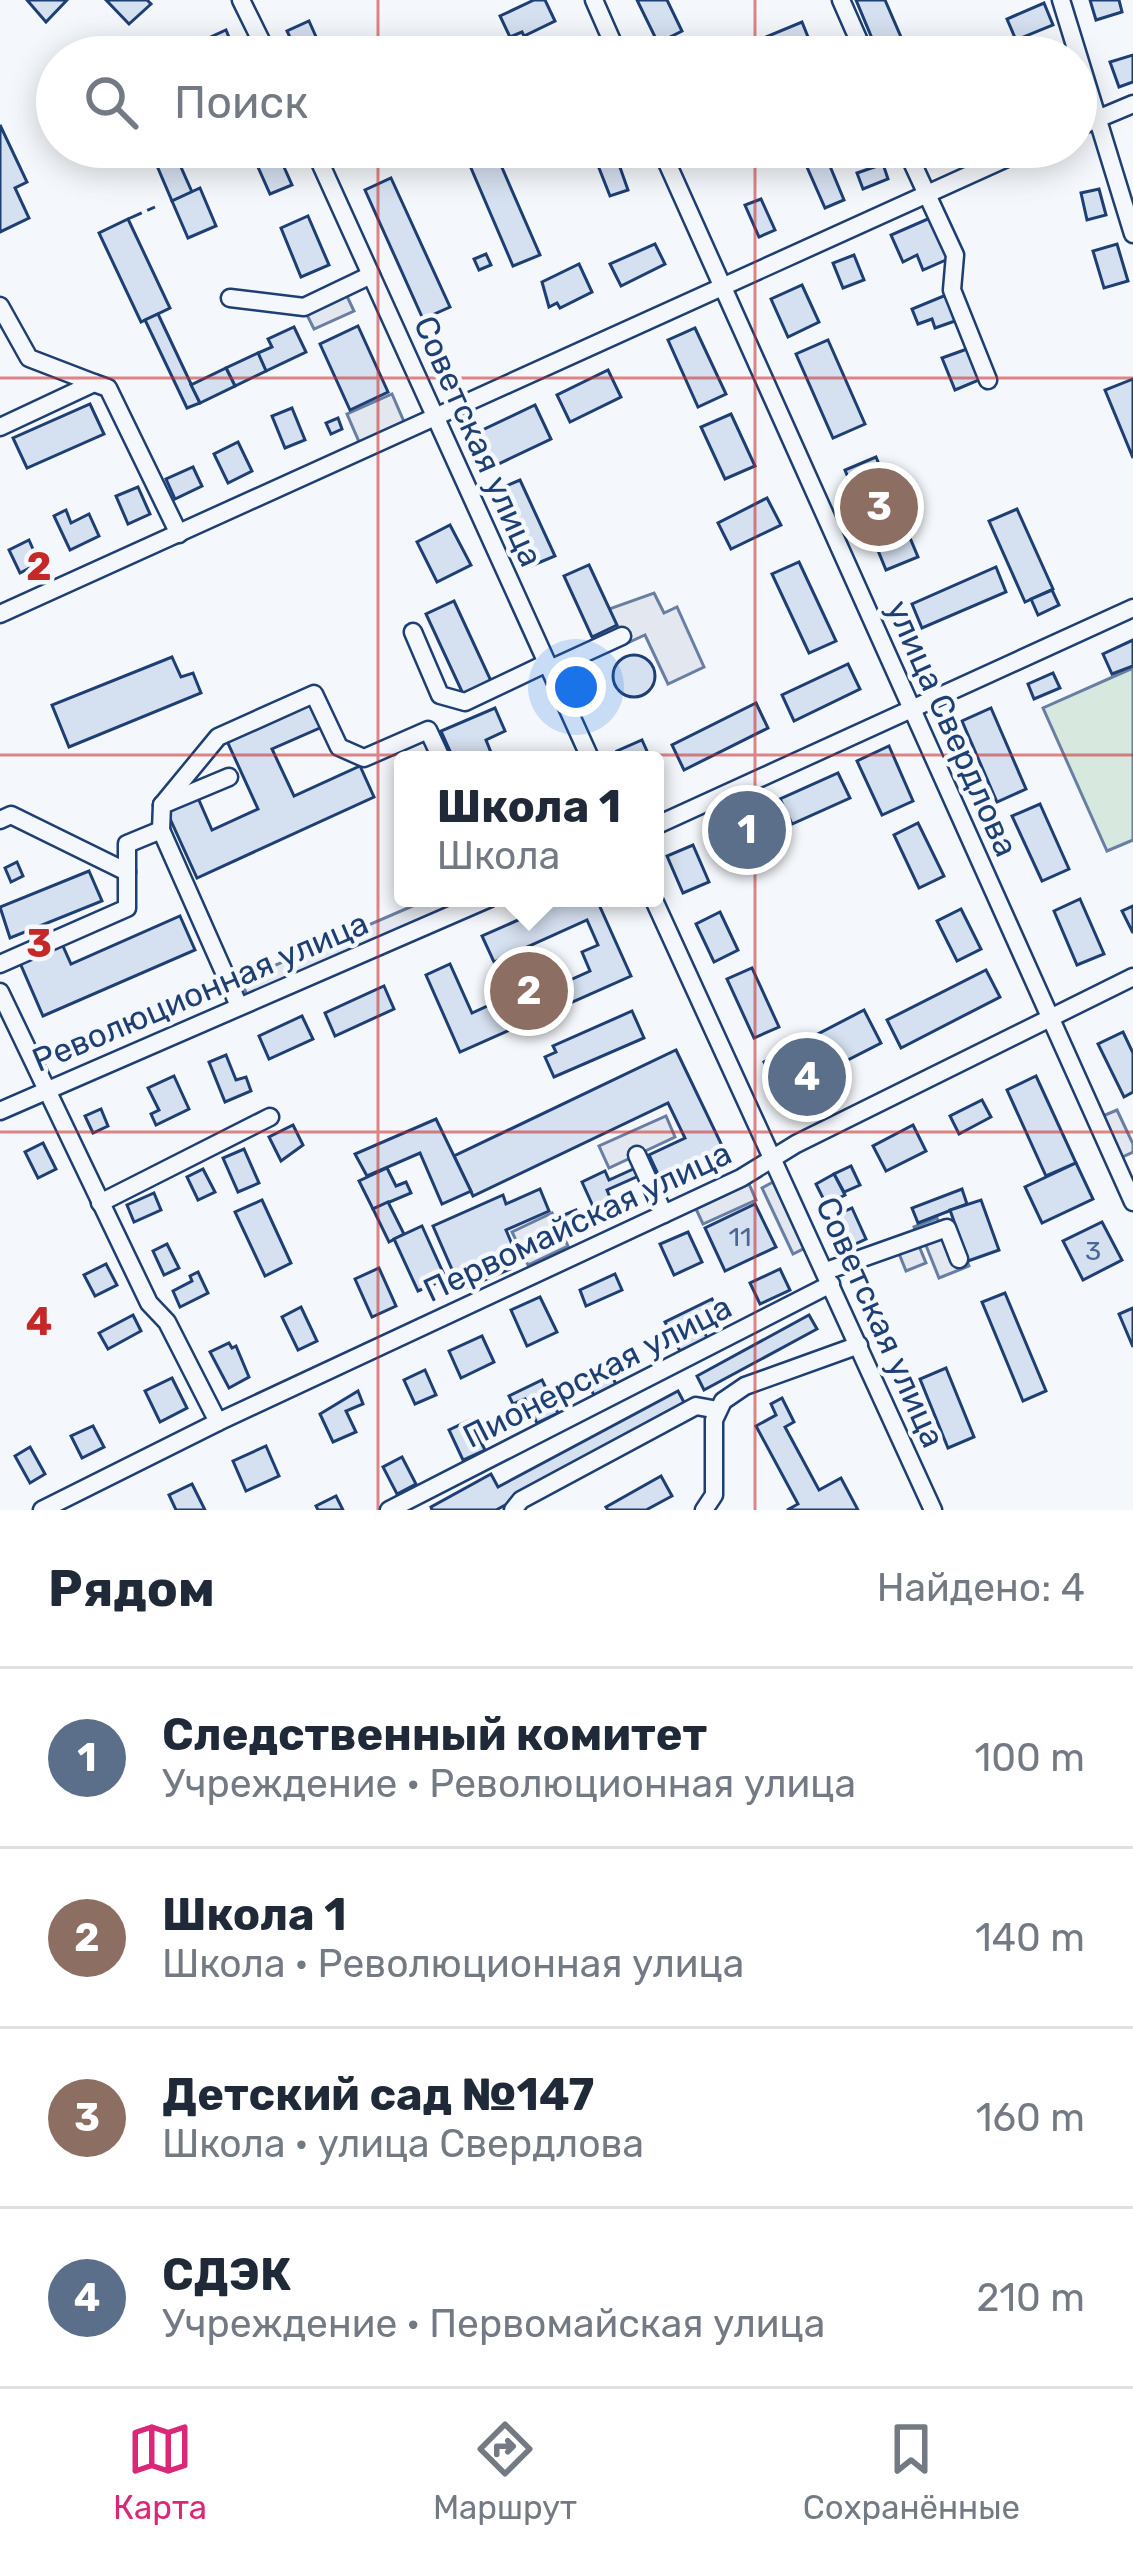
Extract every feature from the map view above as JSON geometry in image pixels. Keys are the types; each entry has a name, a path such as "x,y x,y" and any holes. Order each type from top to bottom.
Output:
{"street":[{"path":"241,0 259,36"},
{"path":"593,0 610,36"},
{"path":"841,0 857,36"},
{"path":"1061,0 1072,36"},
{"path":"1133,104 1097,118 1133,235"},
{"name":"Советская улица","path":"323,168 587,751"},
{"name":"улица Свердлова","path":"670,168 1133,1202"},
{"path":"915,168 956,255 952,290 988,380"},
{"path":"0,614 981,168"},
{"path":"230,298 304,307 371,275"},
{"path":"0,306 29,358 108,388 179,534"},
{"path":"0,427 94,383"},
{"path":"664,822 1133,608"},
{"path":"413,632 440,695 465,702 622,636"},
{"path":"239,1006 161,830 162,805 218,737 314,694 339,747 364,758 428,730 438,751"},
{"path":"162,805 229,777"},
{"path":"0,820 11,815 127,872"},
{"path":"1,960 127,908 127,844 161,830"},
{"name":"Революционная улица","path":"0,1111 469,907"},
{"name":"Советская улица","path":"657,907 933,1510"},
{"name":"Первомайская улица","path":"42,1510 218,1422 741,1178 773,1156 1133,977"},
{"path":"0,992 149,1303 167,1322 218,1422"},
{"path":"100,1203 270,1117"},
{"path":"638,1155 664,1214"},
{"name":"Пионерская улица","path":"389,1510 414,1504 828,1278 947,1228 958,1259"},
{"path":"704,1510 714,1496 712,1446 723,1401 745,1386 859,1346"},
{"path":"512,1510 521,1500 696,1406 718,1410"}],"shaded area":[{"path":"345,292 354,311 314,329 305,311"},
{"path":"392,394 405,424 360,444 347,414"},
{"path":"654,593 664,613 677,607 704,667 668,684 645,635 625,644 609,609"},
{"path":"1133,668 1133,840 1107,851 1043,708"},
{"path":"410,907 449,907 247,995 241,980"},
{"path":"1117,1110 1133,1144 1133,1152 1118,1159 1098,1118"},
{"path":"666,1116 675,1137 609,1168 599,1146"},
{"path":"773,1182 805,1248 793,1254 762,1188"},
{"path":"749,1184 756,1200 703,1224 696,1209"},
{"path":"552,1213 568,1246 528,1265 512,1232"},
{"path":"937,1218 941,1227 952,1223 969,1266 939,1278 925,1243 919,1246 926,1263 906,1271 898,1251 919,1242 914,1227"}],"building":[{"path":"27,0 67,0 46,22"},
{"path":"106,0 147,0 151,4 129,24"},
{"path":"534,0 545,0 555,21 524,36 522,32 510,36 500,16"},
{"path":"637,0 667,0 682,31 655,36"},
{"path":"856,0 885,0 901,36 871,36"},
{"path":"1090,0 1119,0 1122,12 1096,20"},
{"path":"1044,3 1053,25 1014,36 1007,19"},
{"path":"309,21 316,36 289,36 287,31"},
{"path":"802,22 808,36 769,36"},
{"path":"1133,55 1133,82 1119,87 1110,62"},
{"path":"0,125 27,182 15,188 29,218 0,232"},
{"path":"158,168 181,168 192,192 172,201"},
{"path":"258,168 284,168 292,185 270,194"},
{"path":"471,168 502,168 540,255 513,266"},
{"path":"599,168 620,168 628,190 610,196"},
{"path":"807,168 831,168 844,200 825,208"},
{"path":"884,168 888,179 863,189 857,173"},
{"path":"391,178 450,307 423,319 365,190"},
{"path":"200,188 216,226 188,238 172,201"},
{"path":"1099,189 1106,215 1087,220 1081,193"},
{"path":"761,199 775,230 759,237 745,205"},
{"path":"308,216 329,265 301,277 281,228"},
{"path":"930,218 948,259 923,270 917,255 903,262 891,235"},
{"path":"128,219 170,308 141,322 99,233"},
{"path":"655,244 665,264 621,286 610,264"},
{"path":"1117,244 1128,281 1104,288 1093,251"},
{"path":"486,254 491,265 479,270 474,259"},
{"path":"854,255 864,280 843,288 833,263"},
{"path":"579,264 592,292 560,308 557,303 549,307 542,282"},
{"path":"802,285 819,322 788,337 771,299"},
{"path":"946,295 955,321 935,328 932,319 918,324 912,309"},
{"path":"158,314 200,403 187,408 145,320"},
{"path":"358,326 388,392 350,410 320,344"},
{"path":"294,327 306,352 266,371 258,353 272,347 268,339"},
{"path":"695,328 726,394 698,407 668,340"},
{"path":"828,340 865,424 833,438 796,354"},
{"path":"967,349 979,380 955,390 942,358"},
{"path":"258,353 266,371 235,386 226,368"},
{"path":"226,368 235,386 200,403 191,385"},
{"path":"608,370 621,397 570,422 557,395"},
{"path":"1133,379 1133,458 1105,390"},
{"path":"90,404 104,434 27,468 13,438"},
{"path":"535,405 551,439 490,468 474,434"},
{"path":"292,408 305,440 285,448 272,416"},
{"path":"731,414 755,466 725,479 701,427"},
{"path":"338,418 342,429 331,434 326,423"},
{"path":"238,442 252,471 228,483 214,454"},
{"path":"876,457 918,557 886,570 845,470"},
{"path":"193,467 202,486 175,499 166,479"},
{"path":"520,480 555,556 531,566 497,490"},
{"path":"138,487 150,514 128,524 116,496"},
{"path":"767,498 781,525 731,549 718,523"},
{"path":"1017,509 1053,589 1025,602 989,521"},
{"path":"66,510 71,523 89,514 99,536 70,550 54,516"},
{"path":"450,525 471,565 437,582 417,542"},
{"path":"29,540 39,563 20,573 9,550"},
{"path":"799,562 836,641 809,653 772,574"},
{"path":"589,565 617,625 592,637 564,576"},
{"path":"996,567 1006,592 922,628 912,604"},
{"path":"1052,590 1059,605 1038,615 1031,599"},
{"path":"454,601 492,683 464,696 426,614"},
{"path":"1133,640 1133,666 1112,674 1103,654"},
{"path":"634,655 649,661 655,676 649,691 634,697 619,691 613,676 619,661"},
{"path":"172,657 181,677 193,673 201,693 69,747 52,705"},
{"path":"848,664 860,689 794,721 782,695"},
{"path":"1053,673 1060,688 1034,699 1028,684"},
{"path":"310,703 322,727 272,749 294,796 360,766 374,797 197,878 167,812 198,798 212,830 258,809 227,741"},
{"path":"756,703 768,728 684,770 672,745"},
{"path":"495,708 505,731 486,740 490,751 450,751 441,731"},
{"path":"991,708 1026,789 997,802 962,721"},
{"path":"642,740 647,751 617,751"},
{"path":"889,746 913,801 882,815 857,761"},
{"path":"838,773 850,798 792,824 780,799"},
{"path":"1040,804 1069,869 1042,881 1012,816"},
{"path":"758,811 769,833 736,849 725,827"},
{"path":"918,823 944,876 919,888 894,835"},
{"path":"693,845 709,882 683,893 667,856"},
{"path":"17,862 23,876 11,882 5,868"},
{"path":"89,871 102,901 10,938 0,907"},
{"path":"1080,899 1104,954 1077,965 1054,911"},
{"path":"1133,906 1133,933 1122,911"},
{"path":"548,907 600,907 631,976 460,1052 426,975 450,964 472,1013 516,993 507,973 526,965 539,994 590,971 582,952 598,945 587,920 494,962 482,936"},
{"path":"961,909 981,949 957,961 937,921"},
{"path":"720,912 738,950 714,962 696,924"},
{"path":"180,916 195,950 43,1016 20,963 62,944 71,964"},
{"path":"752,968 779,1027 754,1038 727,979"},
{"path":"986,970 1000,997 901,1048 887,1020"},
{"path":"384,986 394,1009 335,1036 325,1013"},
{"path":"864,1010 881,1043 781,1094 764,1062"},
{"path":"632,1011 644,1038 554,1077 545,1057 556,1052 553,1046"},
{"path":"302,1016 313,1039 269,1059 259,1036"},
{"path":"1123,1032 1133,1053 1133,1092 1124,1097 1098,1044"},
{"path":"676,1050 727,1156 664,1187 649,1155 685,1138 668,1103 473,1196 454,1156"},
{"path":"226,1055 236,1080 246,1077 251,1091 225,1102 209,1062"},
{"path":"174,1076 189,1109 156,1125 151,1114 159,1110 148,1088"},
{"path":"1036,1076 1076,1163 1046,1176 1007,1090"},
{"path":"982,1100 991,1117 959,1134 950,1116"},
{"path":"101,1109 108,1126 93,1133 85,1116"},
{"path":"436,1119 471,1191 442,1204 420,1153 367,1176 355,1154"},
{"path":"293,1125 303,1145 281,1161 269,1137"},
{"path":"913,1125 926,1151 886,1171 873,1146"},
{"path":"43,1143 56,1169 38,1178 25,1152"},
{"path":"244,1149 259,1183 238,1192 223,1158"},
{"path":"1076,1163 1093,1199 1042,1223 1025,1187"},
{"path":"640,1166 643,1174 607,1190 614,1207 597,1215 582,1182 605,1171 609,1180"},
{"path":"851,1166 860,1185 844,1192 834,1174"},
{"path":"387,1168 396,1186 406,1182 411,1193 373,1209 359,1181"},
{"path":"203,1169 215,1192 198,1200 187,1177"},
{"path":"834,1174 845,1195 826,1204 816,1184"},
{"path":"540,1189 549,1211 506,1230 514,1249 503,1254 510,1269 461,1290 433,1226 503,1195 506,1204"},
{"path":"962,1189 967,1204 918,1223 912,1208"},
{"path":"154,1193 161,1210 134,1222 127,1205"},
{"path":"262,1200 291,1263 265,1276 235,1212"},
{"path":"981,1200 999,1250 968,1261 950,1210"},
{"path":"388,1202 404,1234 389,1242 373,1209"},
{"path":"755,1204 776,1247 725,1271 705,1228"},
{"path":"852,1208 866,1239 840,1251 826,1220"},
{"path":"576,1210 580,1219 569,1224 564,1215"},
{"path":"1102,1222 1122,1260 1083,1280 1063,1241"},
{"path":"422,1226 446,1279 418,1291 394,1239"},
{"path":"688,1232 702,1262 674,1275 660,1244"},
{"path":"167,1244 179,1268 164,1275 153,1251"},
{"path":"106,1264 117,1285 95,1296 84,1275"},
{"path":"379,1268 396,1306 372,1317 355,1279"},
{"path":"780,1269 790,1290 760,1304 750,1283"},
{"path":"198,1272 208,1293 180,1307 173,1291"},
{"path":"615,1274 622,1290 586,1306 580,1290"},
{"path":"1005,1293 1046,1391 1023,1401 982,1302"},
{"path":"540,1297 557,1332 527,1346 511,1310"},
{"path":"712,1299 723,1321 704,1331 707,1338 680,1351 665,1322"},
{"path":"301,1307 317,1341 298,1350 282,1317"},
{"path":"1133,1308 1133,1347 1119,1314"},
{"path":"133,1315 141,1331 108,1349 99,1333"},
{"path":"809,1315 817,1329 704,1390 697,1376"},
{"path":"482,1336 494,1362 461,1378 449,1351"},
{"path":"229,1343 236,1346 249,1377 229,1388 210,1352"},
{"path":"606,1365 616,1384 594,1395 584,1377"},
{"path":"946,1368 974,1437 948,1448 920,1379"},
{"path":"425,1370 436,1395 415,1404 404,1380"},
{"path":"172,1378 187,1408 160,1422 145,1391"},
{"path":"542,1380 558,1413 537,1423 525,1399 513,1404 509,1396"},
{"path":"358,1391 363,1404 346,1411 356,1432 333,1442 320,1414"},
{"path":"678,1391 687,1408 496,1510 432,1510 491,1474 498,1487"},
{"path":"782,1398 794,1422 785,1427 819,1490 841,1478 858,1510 787,1510 798,1504 756,1426 776,1415 771,1404"},
{"path":"470,1420 485,1450 463,1460 449,1430"},
{"path":"93,1426 104,1447 82,1458 71,1436"},
{"path":"266,1446 279,1476 246,1491 233,1461"},
{"path":"30,1447 45,1474 30,1483 15,1456"},
{"path":"402,1457 416,1484 397,1494 383,1467"},
{"path":"661,1476 672,1496 646,1510 606,1507"},
{"path":"192,1484 205,1510 176,1510 169,1495"},
{"path":"336,1496 343,1510 318,1510 316,1506"}],"fence":[{"path":"128,219 155,207"}],"place":[{"name":"Детский сад №147","path":"879,507"},
{"name":"Следственный комитет","path":"747,830"},
{"name":"Школа 1","path":"529,991"},
{"name":"СДЭК","path":"807,1077"}]}
